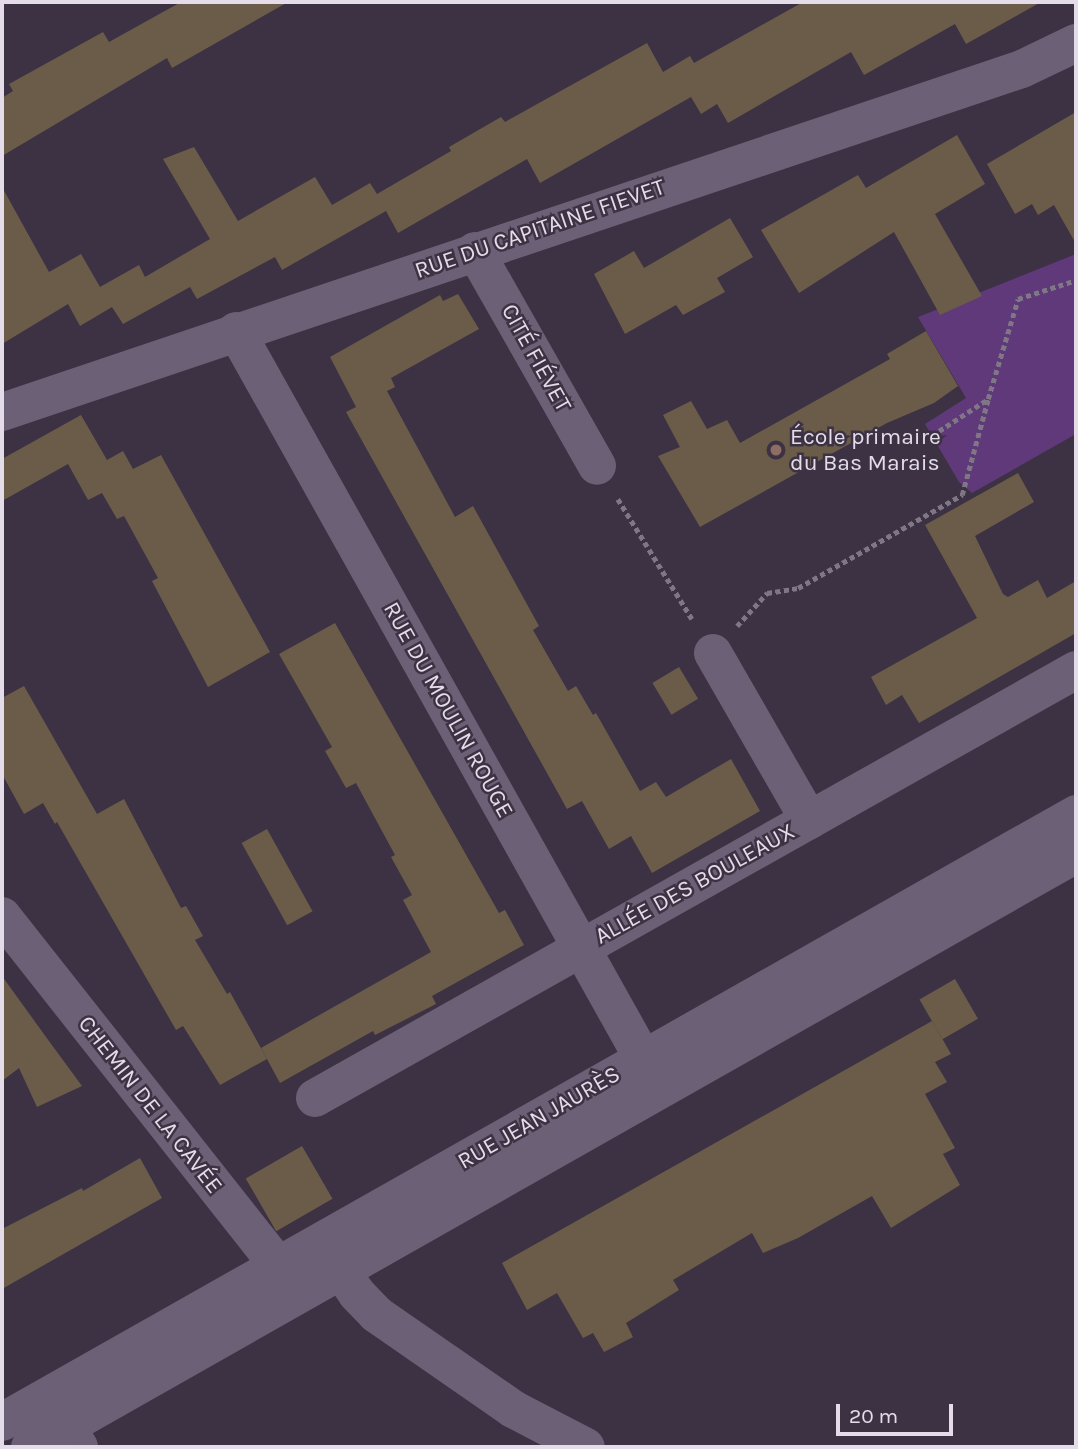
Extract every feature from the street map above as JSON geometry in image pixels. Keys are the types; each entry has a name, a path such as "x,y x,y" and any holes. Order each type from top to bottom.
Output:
{"street":[{"name":"RUE DU CAPITAINE FIEVET","path":"2,412 236,331 1023,69 1076,43"},
{"name":"CITÉ FIÉVET","path":"475,251 597,466"},
{"name":"RUE DU MOULIN ROUGE","path":"236,331 651,1074"},
{"path":"713,653 810,820"},
{"name":"ALLÉE DES BOULEAUX","path":"315,1098 1076,670"},
{"name":"RUE JEAN JAURÈS","path":"30,1447 286,1281 651,1074 1076,814"},
{"name":"RUE JEAN JAURÈS","path":"651,1074 1076,854"},
{"name":"CHEMIN DE LA CAVÉE","path":"2,916 286,1281"},
{"path":"330,1256 376,1314 503,1403 586,1447"},
{"name":"RUE JEAN JAURÈS","path":"2,1422 64,1423"}],"path":[{"path":"597,466 713,653 767,593 798,589 962,495 1018,299 1076,280"},
{"path":"939,431 988,399"}],"shaded area":[{"path":"1076,254 1076,434 972,493 959,482 925,424 966,398 918,317"}],"building":[{"path":"181,2 288,2 172,68 167,58 2,156 2,98 13,91 9,84 103,32 109,42"},
{"path":"803,2 1041,2 966,44 955,24 864,75 851,52 728,123 717,104 701,114 691,97 540,183 527,159 398,233 386,211 282,270 275,257 197,299 190,287 123,324 112,307 80,326 68,304 2,344 2,187 49,272 81,254 100,287 139,265 145,277 210,239 163,159 194,147 238,221 315,177 332,205 370,183 377,194 451,151 449,147 501,117 505,122 647,43 663,72 690,56 694,63"},
{"path":"1076,112 1076,244 1054,205 1038,215 1032,204 1015,214 987,164"},
{"path":"957,135 985,184 935,214 982,296 940,315 894,232 799,293 761,230 858,175 866,188"},
{"path":"730,218 753,257 717,278 725,292 683,315 676,305 625,334 594,274 634,251 644,268"},
{"path":"458,294 479,329 391,378 395,387 387,391 455,517 473,506 539,626 533,630 568,691 576,686 593,715 596,713 640,791 656,782 666,797 731,759 760,811 652,873 631,836 609,849 582,801 567,809 346,412 356,407 330,357 440,295 443,301"},
{"path":"926,331 958,386 934,403 887,423 700,527 658,456 680,447 663,415 691,401 707,429 727,420 740,443 890,359 887,354"},
{"path":"81,415 107,460 123,451 133,469 161,455 270,652 208,687 152,581 158,578 124,516 117,519 102,493 88,500 68,464 2,501 2,459"},
{"path":"1018,473 1034,502 975,536 1003,594 1008,597 1038,580 1047,598 1076,581 1076,633 919,723 902,695 886,705 871,677 977,618 925,525"},
{"path":"335,623 499,913 505,910 524,945 432,996 436,1004 375,1035 373,1031 280,1083 261,1048 431,952 403,900 412,895 391,857 395,855 356,783 346,788 325,751 332,747 279,654"},
{"path":"679,667 698,699 671,715 652,683"},
{"path":"24,686 97,814 124,799 181,908 186,906 203,936 195,940 227,994 230,992 267,1059 220,1085 183,1026 176,1030 57,822 55,824 43,803 24,814 2,774 2,698"},
{"path":"267,829 313,911 287,925 242,843"},
{"path":"2,976 82,1086 37,1107 19,1068 2,1081"},
{"path":"955,979 978,1019 942,1039 919,999"},
{"path":"932,1021 951,1054 935,1062 947,1082 925,1094 955,1148 943,1154 960,1185 891,1228 872,1196 798,1238 763,1253 752,1233 673,1280 679,1290 626,1323 633,1337 604,1352 593,1333 583,1338 557,1293 527,1310 502,1263"},
{"path":"302,1146 332,1199 276,1231 246,1178"},
{"path":"140,1158 162,1198 2,1289 2,1229 82,1188 83,1191"}],"place":[{"name":"École primaire du Bas Marais","path":"776,450"}]}
